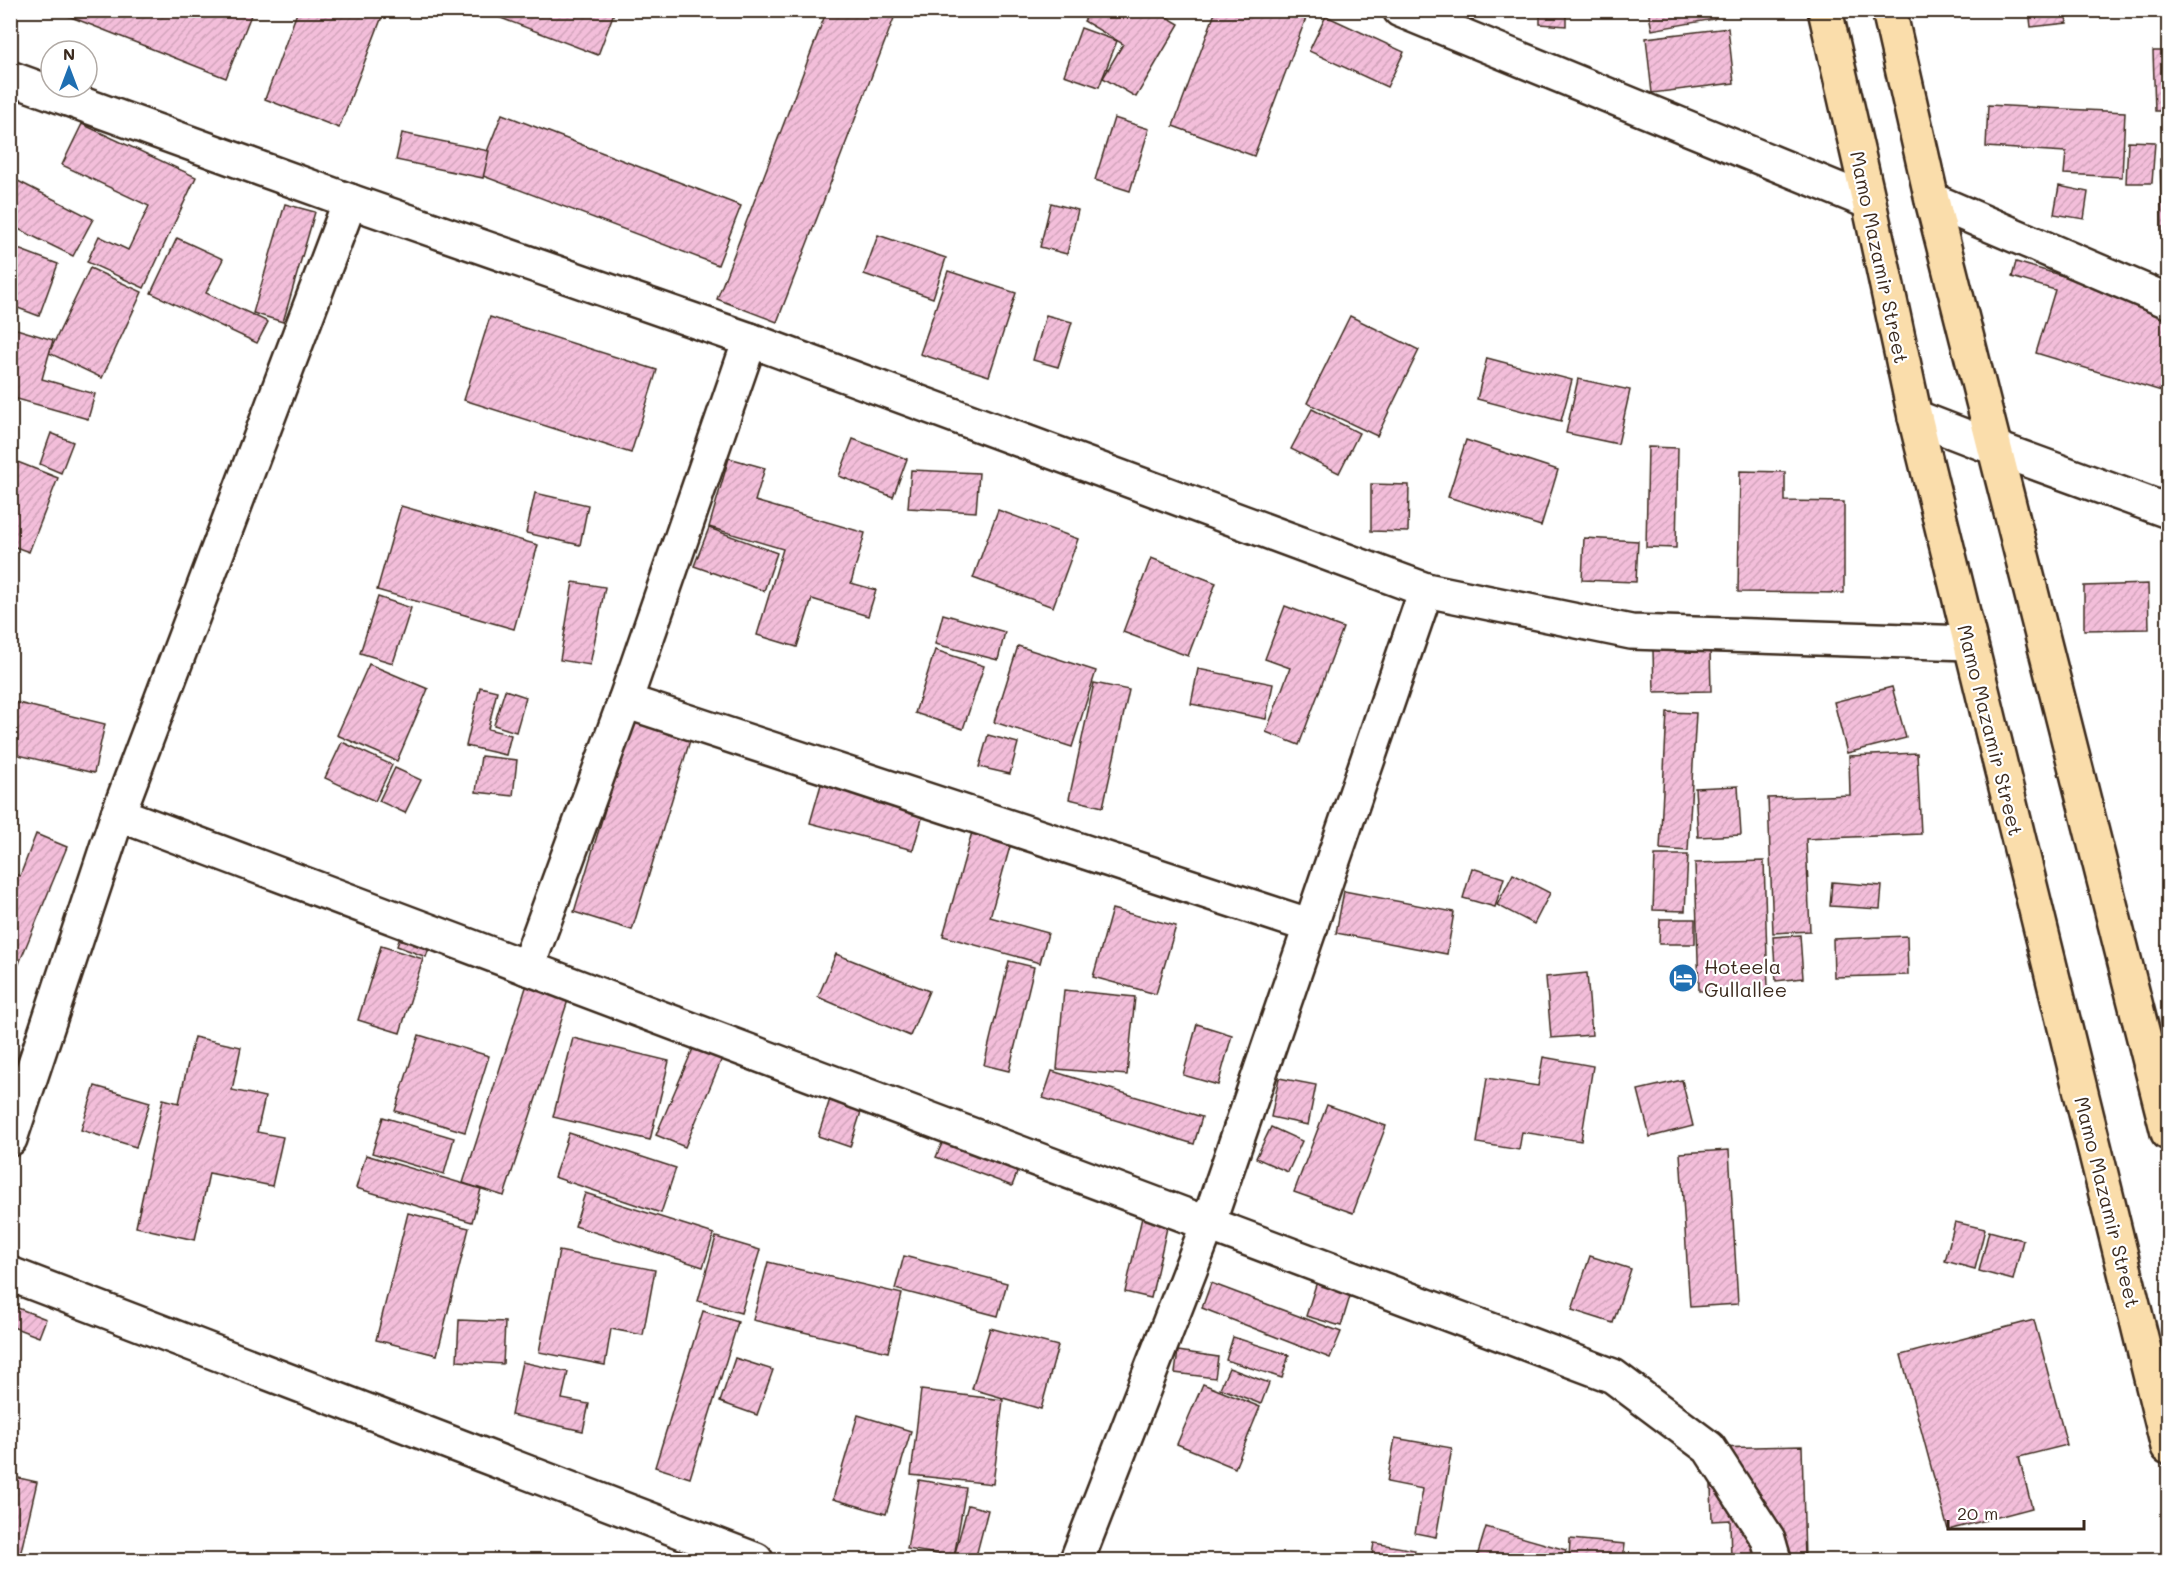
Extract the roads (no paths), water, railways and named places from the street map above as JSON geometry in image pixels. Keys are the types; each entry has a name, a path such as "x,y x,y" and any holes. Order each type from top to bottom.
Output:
{"main road":[{"name":"Mamo Mazamir Street","path":"1825,10 1915,417 1969,643 2169,1447"},
{"path":"1889,10 1932,200 2169,1133"}],"street":[{"path":"1400,10 1869,202"},
{"path":"10,78 350,201 750,340 1426,590 1631,632 1969,643"},
{"path":"1932,200 2169,301"},
{"path":"10,1139 118,814 350,201"},
{"path":"527,968 625,702 750,340"},
{"path":"1915,417 2169,512"},
{"path":"1077,1560 1209,1224 1426,590"},
{"path":"625,702 1311,926"},
{"path":"118,814 1613,1376 1709,1448 1768,1539 1774,1560"},
{"path":"10,1274 690,1549 756,1560"}],"place":[{"name":"Hoteela Gullallee","path":"1683,978"}]}
